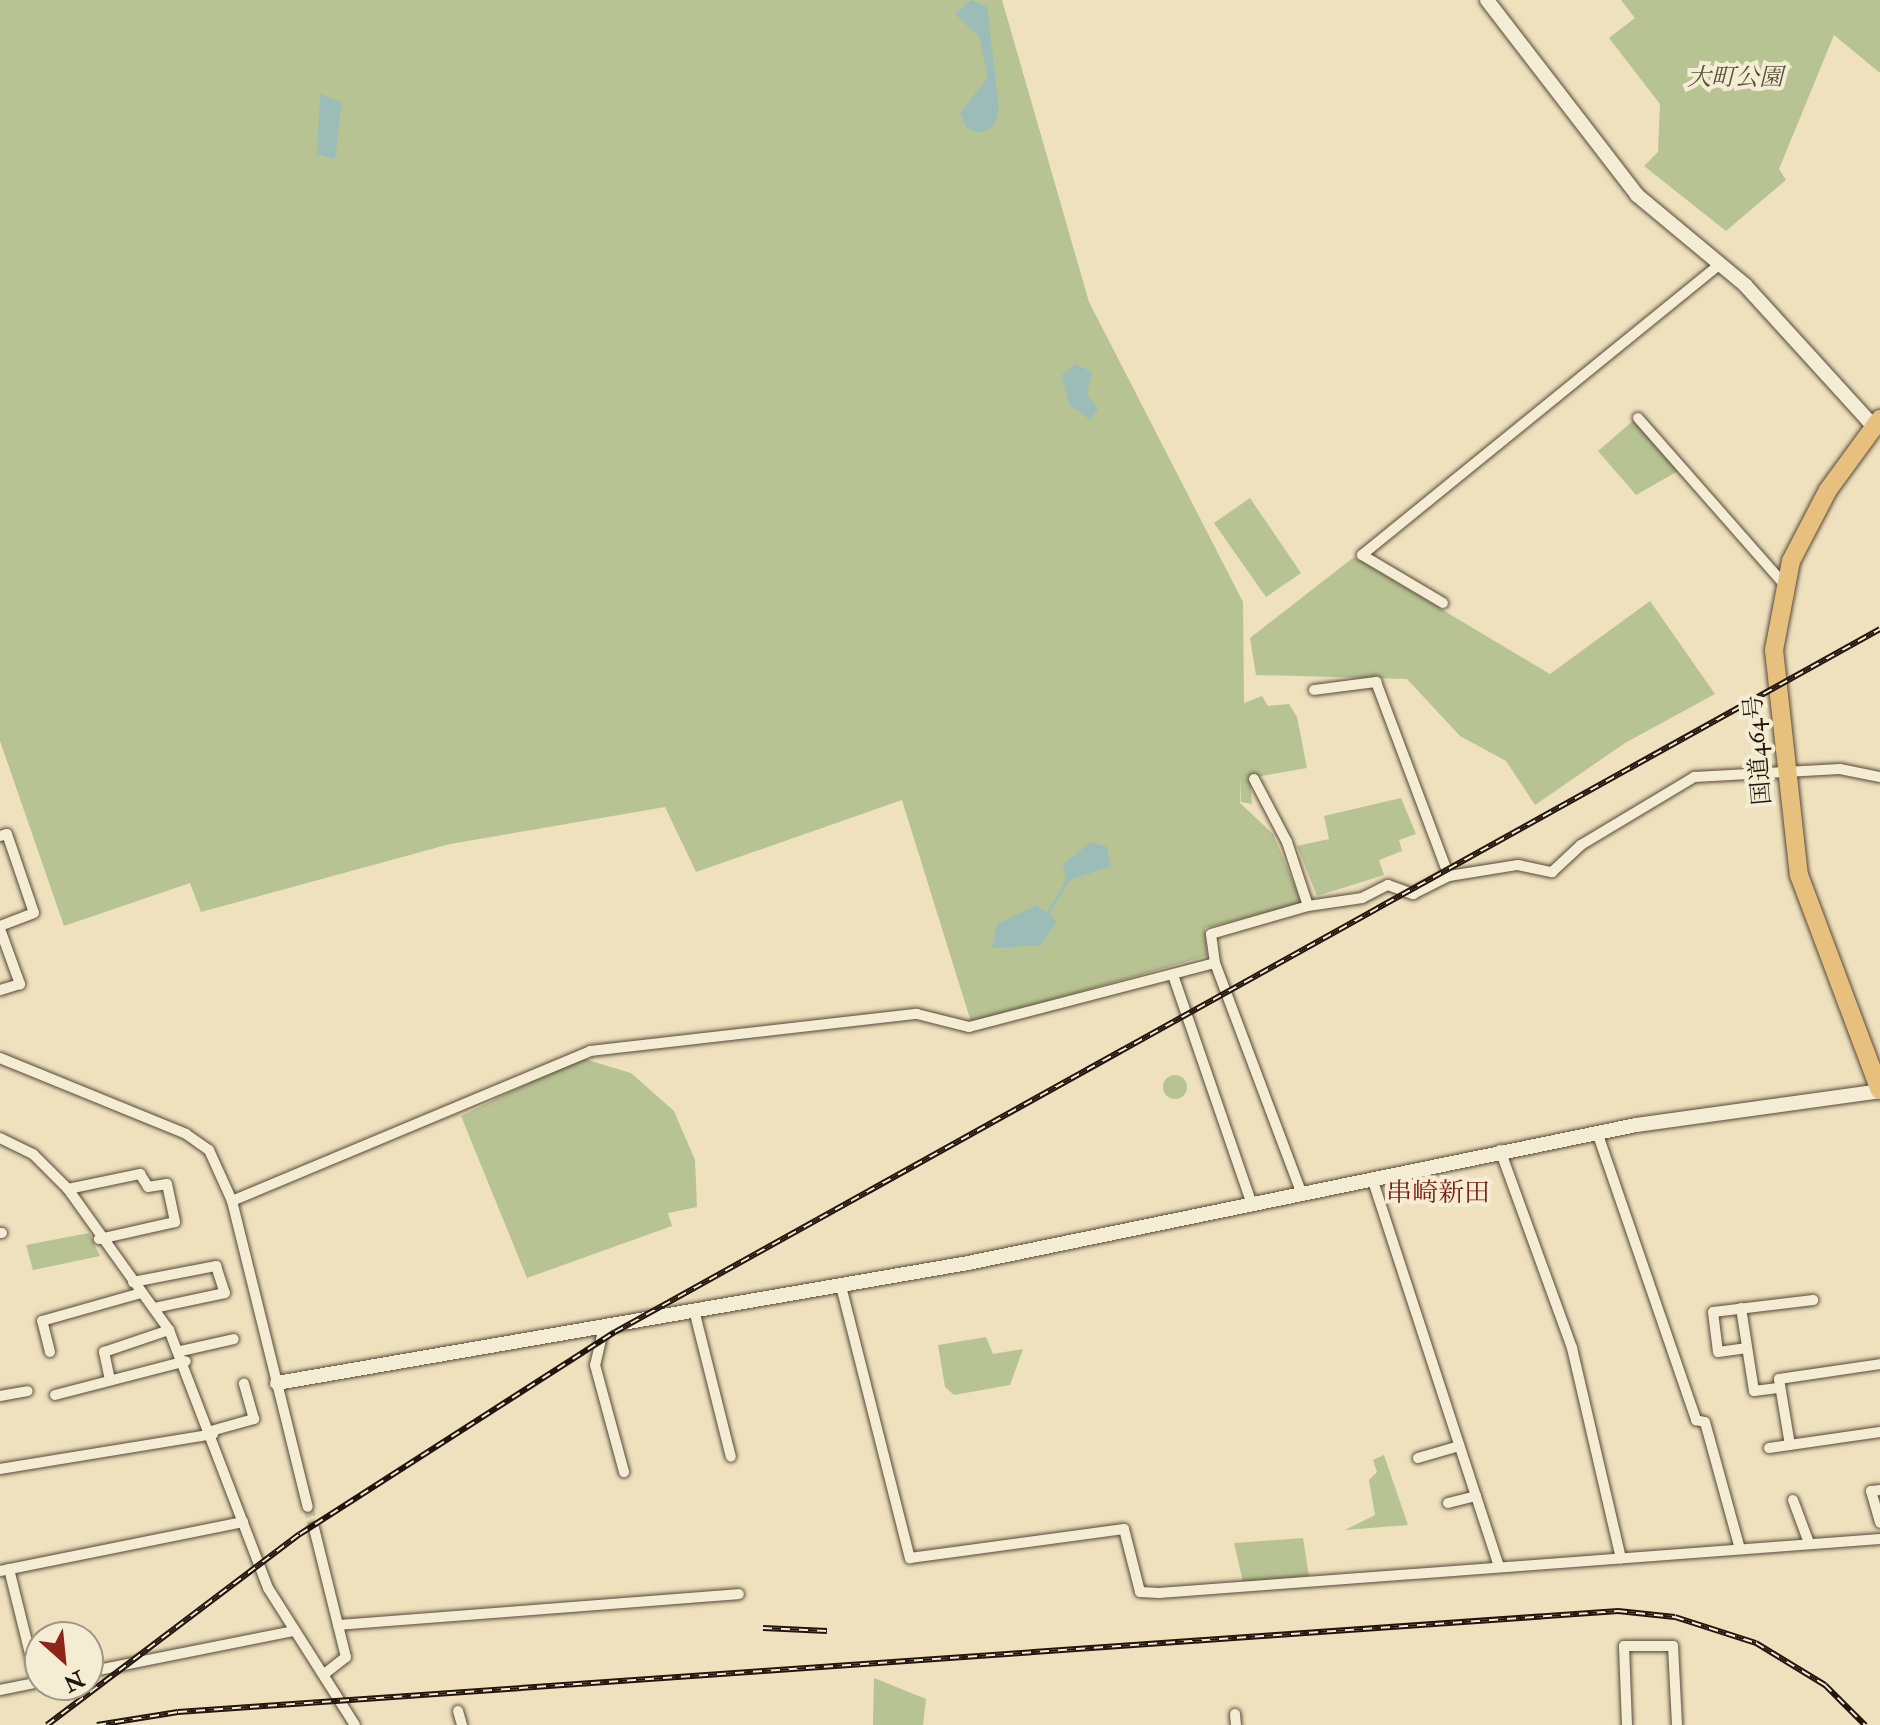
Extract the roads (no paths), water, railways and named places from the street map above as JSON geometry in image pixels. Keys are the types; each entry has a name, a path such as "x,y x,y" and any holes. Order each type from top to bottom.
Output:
{"highway":[{"name":"国道464号","path":"1877,423 1814,514 1783,583 1774,665 1784,771 1804,893 1880,1090"}],"street":[{"path":"1487,0 1627,183 1720,264 1877,423"},
{"path":"1443,603 1362,555 1720,264"},
{"path":"1638,418 1783,583"},
{"path":"1314,690 1376,682 1449,876"},
{"path":"1302,1194 1215,963 1211,934 1308,906 1362,898 1388,885 1413,894 1449,876 1518,865 1545,875 1685,781 1840,769 1880,777"},
{"path":"1254,779 1287,842 1308,906"},
{"path":"0,836 7,834 34,913 0,928 20,984 0,990"},
{"path":"232,1201 590,1051 917,1014 969,1027 1215,963"},
{"path":"1173,975 1252,1205"},
{"path":"0,1058 200,1142 232,1201 308,1507"},
{"path":"277,1383 695,1314 1252,1205 1500,1150 1597,1132 1880,1090"},
{"path":"1597,1132 1696,1420 1705,1422 1740,1549"},
{"path":"0,1138 33,1154 68,1189 99,1239 169,1330 183,1356 243,1522 293,1631 355,1725"},
{"path":"1500,1150 1572,1348 1621,1558"},
{"path":"68,1189 140,1174 148,1187 167,1184 175,1222 99,1239"},
{"path":"1372,1178 1499,1566"},
{"path":"133,1282 216,1266 225,1293 154,1308"},
{"path":"841,1286 910,1558 1124,1529 1140,1592 1880,1539"},
{"path":"50,1352 42,1321 141,1293"},
{"path":"1747,1348 1718,1352 1713,1312 1813,1300"},
{"path":"1741,1308 1754,1391 1780,1388"},
{"path":"695,1314 731,1457"},
{"path":"110,1380 104,1352 169,1330"},
{"path":"603,1331 595,1365 624,1472"},
{"path":"55,1395 234,1339"},
{"path":"1790,1445 1779,1379 1880,1364"},
{"path":"0,1469 212,1433 254,1419 244,1383"},
{"path":"0,1396 28,1391"},
{"path":"1769,1448 1880,1432"},
{"path":"1418,1458 1459,1446"},
{"path":"1880,1490 1871,1491 1880,1523"},
{"path":"1448,1503 1476,1496"},
{"path":"1793,1500 1802,1510 1809,1543"},
{"path":"24,1634 5,1570 243,1522"},
{"path":"314,1528 346,1657 324,1674"},
{"path":"338,1625 739,1594"},
{"path":"104,1669 293,1631"},
{"path":"1627,1725 1624,1646 1673,1646 1677,1725"},
{"path":"0,1690 24,1685"},
{"path":"458,1711 462,1725"}],"water":[{"path":"971,0 987,7 999,107 995,125 980,133 967,128 960,113 988,77 979,37 955,14"},
{"path":"320,94 342,102 335,159 317,154"},
{"path":"1075,364 1092,372 1087,395 1098,409 1090,420 1069,404 1062,375"},
{"path":"1091,842 1107,847 1111,866 1066,881 1063,864"},
{"path":"1037,905 1057,921 1041,945 992,948 997,924"}],"waterway":[{"path":"1047,913 1068,879"}],"tunnel":[{"path":"308,1507 314,1528"}],"railway":[{"path":"47,1725 300,1534 615,1332 1880,629"},
{"path":"97,1725 178,1712 1618,1611 1675,1617 1756,1643 1825,1685 1865,1725"},
{"path":"763,1628 827,1631"}],"district":[{"name":"串崎新田","path":"1438,1194"}],"park label":[{"name":"大町公園","path":"1735,78"}]}
